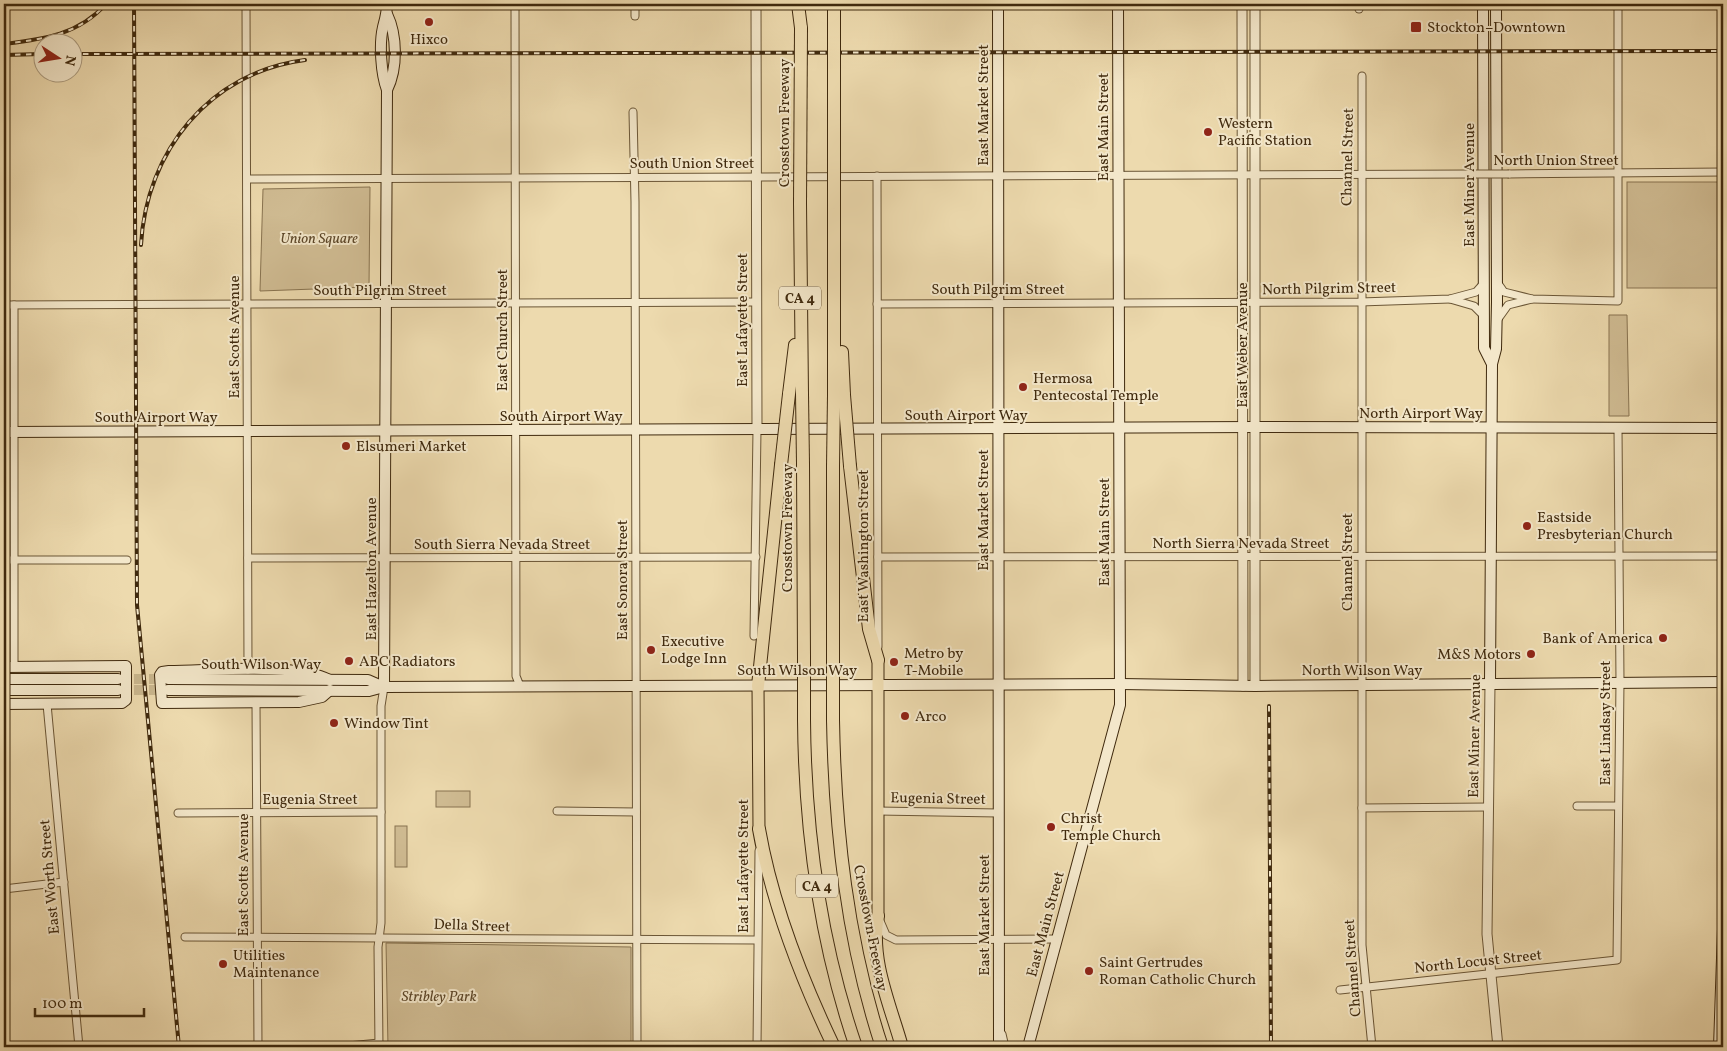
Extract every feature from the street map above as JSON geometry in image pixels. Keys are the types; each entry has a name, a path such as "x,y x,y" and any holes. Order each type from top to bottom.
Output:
{"highway":[{"name":"Crosstown Freeway","path":"799,4 804,720 807,802 815,878 828,948 856,1047"},
{"name":"CA 4","path":"834,4 834,291 842,346 839,394"},
{"path":"835,60 841,4"},
{"path":"758,686 800,297"},
{"name":"Crosstown Freeway","path":"839,394 833,466 835,791 843,874 854,941 871,1014 882,1047"},
{"path":"839,394 850,466 869,629 878,660"},
{"path":"759,828 775,896 803,976 834,1047"},
{"path":"878,916 876,928 879,963 902,1047"}],"main road":[{"name":"East Market Street","path":"998,4 999,1047"},
{"name":"East Main Street","path":"1028,1047 1120,705 1118,4"},
{"name":"East Miner Avenue","path":"1483,4 1484,348 1492,364"},
{"name":"East Miner Avenue","path":"1490,684 1492,364 1496,349 1497,321 1496,4"},
{"name":"East Hazelton Avenue","path":"384,687 387,90 393,78 394,57 394,28 388,9"},
{"name":"North Airport Way","path":"1119,430 1256,427 1723,428"},
{"name":"South Airport Way","path":"9,432 1119,430"},
{"name":"East Washington Street","path":"878,660 878,916"},
{"path":"4,704 122,703 126,700 126,666 9,667"},
{"path":"302,671 330,685 322,697 299,702 162,703 160,701 160,676 162,672 302,671"},
{"path":"4,679 118,684 4,690"},
{"name":"South Wilson Way","path":"168,684 330,685 368,680 384,687 1121,684"},
{"name":"North Wilson Way","path":"1121,684 1255,686 1620,681 1723,682"},
{"name":"East Lafayette Street","path":"758,686 759,828"},
{"path":"1719,1047 1723,929"}],"street":[{"name":"East Scotts Avenue","path":"246,4 248,670"},
{"name":"East Church Street","path":"515,4 516,676 520,686"},
{"path":"635,4 635,16"},
{"name":"East Lafayette Street","path":"754,636 757,430 756,4"},
{"name":"East Weber Avenue","path":"1242,4 1241,428 1243,686"},
{"name":"East Weber Avenue","path":"1255,4 1255,686"},
{"path":"1497,282 1506,293 1532,299 1618,301 1618,4"},
{"name":"Channel Street","path":"1362,76 1360,302 1362,945 1372,1047"},
{"name":"East Sonora Street","path":"633,112 635,176 637,1047"},
{"name":"North Union Street","path":"1118,175 1723,172"},
{"name":"South Union Street","path":"248,179 516,176 1118,175"},
{"name":"East Washington Street","path":"877,176 878,660"},
{"name":"North Pilgrim Street","path":"1119,302 1360,302 1450,299 1477,291 1484,281"},
{"name":"North Pilgrim Street","path":"1450,299 1474,306 1485,317"},
{"path":"1497,321 1508,305 1532,299"},
{"name":"South Pilgrim Street","path":"4,305 756,302"},
{"name":"South Pilgrim Street","path":"877,304 1119,302"},
{"path":"9,667 14,560 9,432 14,305"},
{"name":"East Lindsay Street","path":"1618,428 1620,681 1618,958"},
{"name":"North Sierra Nevada Street","path":"1119,557 1723,556"},
{"name":"South Sierra Nevada Street","path":"248,558 756,557"},
{"path":"878,557 1119,557"},
{"path":"4,560 127,560"},
{"name":"East Miner Avenue","path":"1490,684 1487,934 1498,1047"},
{"name":"East Hazelton Avenue","path":"379,1045 381,706 384,687"},
{"name":"East Scotts Avenue","path":"256,703 258,1047"},
{"name":"East Worth Street","path":"47,704 79,1047"},
{"path":"1577,806 1618,806"},
{"path":"1362,808 1489,807"},
{"path":"557,811 636,812"},
{"name":"Eugenia Street","path":"878,811 998,812"},
{"name":"Eugenia Street","path":"178,812 381,812"},
{"name":"East Lafayette Street","path":"757,1047 759,828"},
{"path":"4,888 64,882"},
{"path":"878,916 886,935 896,940 1056,939"},
{"name":"Della Street","path":"186,937 757,940"},
{"name":"North Locust Street","path":"1340,990 1612,961 1618,958"},
{"name":"East Market Street","path":"998,1017 1005,1047"},
{"path":"338,1047 379,1045"}],"green space":[{"path":"1627,182 1723,182 1723,288 1627,288"},
{"name":"Union Square","path":"370,187 369,287 260,291 263,189"},
{"path":"1609,315 1627,315 1629,416 1609,416"},
{"path":"436,791 470,791 470,807 436,807"},
{"path":"395,826 407,826 407,867 395,867"},
{"name":"Stribley Park","path":"386,943 631,947 631,1043 591,1047 388,1047"}],"tunnel":[{"path":"119,679 168,679"},
{"path":"119,690 168,690"}],"railway":[{"path":"4,44 60,34 84,23 106,4"},
{"path":"134,4 137,605 179,1047"},
{"path":"82,54 1723,51"},
{"path":"4,55 32,54"},
{"path":"141,245 146,211 155,178 170,148 189,122 213,99 240,81 271,68 305,60"},
{"path":"1269,706 1271,1047"}],"place":[{"name":"Hixco","path":"429,22"},
{"name":"Stockton–Downtown","path":"1416,27"},
{"name":"Western Pacific Station","path":"1208,132"},
{"name":"Hermosa Pentecostal Temple","path":"1023,387"},
{"name":"Elsumeri Market","path":"346,446"},
{"name":"Eastside Presbyterian Church","path":"1527,526"},
{"name":"Bank of America","path":"1663,638"},
{"name":"Executive Lodge Inn","path":"651,650"},
{"name":"M&S Motors","path":"1531,654"},
{"name":"ABC Radiators","path":"349,661"},
{"name":"Metro by T-Mobile","path":"894,662"},
{"name":"Arco","path":"905,716"},
{"name":"Window Tint","path":"334,723"},
{"name":"Christ Temple Church","path":"1051,827"},
{"name":"Utilities Maintenance","path":"223,964"},
{"name":"Saint Gertrudes Roman Catholic Church","path":"1089,971"}]}
